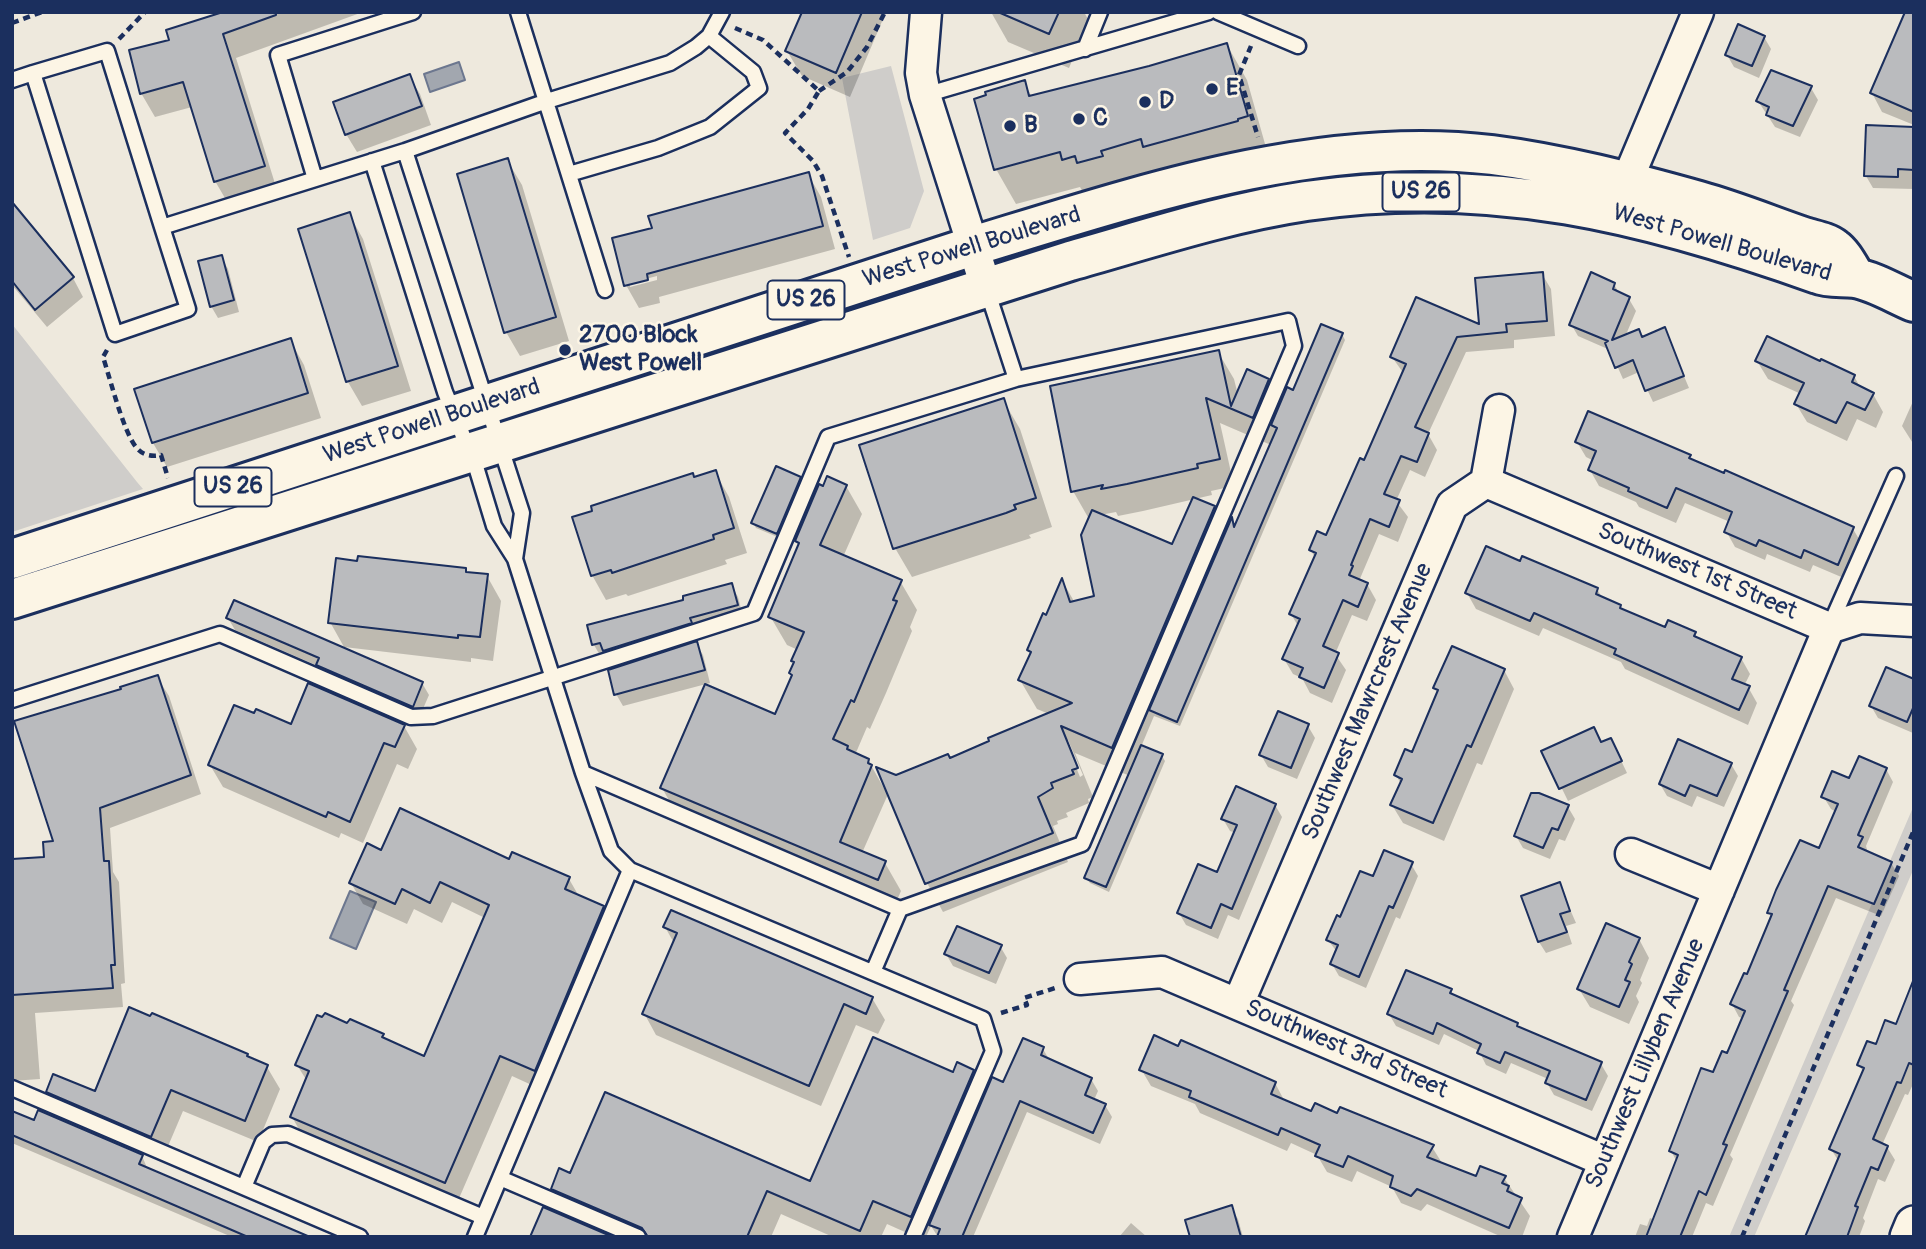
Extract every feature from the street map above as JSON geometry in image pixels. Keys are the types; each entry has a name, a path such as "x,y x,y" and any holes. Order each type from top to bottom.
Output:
{"main road":[{"name":"West Powell Boulevard","path":"12,559 973,246 1116,202 1268,167 1342,156 1434,152 1490,155 1628,181 1715,205 1834,248 1856,278"},
{"name":"West Powell Boulevard","path":"12,599 986,287 1256,210 1361,195 1418,192 1475,193 1560,203 1616,213 1682,230 1824,276 1856,278 1914,302"}],"street":[{"path":"926,12 921,73 925,95 986,287"},
{"path":"1628,181 1698,12"},
{"path":"1486,482 1499,410"},
{"name":"Southwest 1st Street","path":"1486,482 1829,628 1860,618 1914,621"},
{"name":"Southwest Mawrcrest Avenue","path":"1238,1004 1452,505 1486,482"},
{"name":"Southwest Lillyben Avenue","path":"1573,1237 1829,628"},
{"path":"1631,853 1719,891"},
{"name":"Southwest 3rd Street","path":"1080,979 1162,972 1605,1161"},
{"path":"1909,1237 1914,1225"}],"lane":[{"path":"315,179 278,55 413,12"},
{"path":"518,12 605,290"},
{"path":"1085,49 1100,12"},
{"path":"925,95 1209,12"},
{"path":"1218,12 1298,46"},
{"path":"162,227 405,151 547,101 670,63 709,36 720,16"},
{"path":"569,174 658,148 710,127 759,88 753,72 709,36"},
{"path":"12,80 33,73 107,51 187,309 115,334 33,73"},
{"path":"405,151 470,410 485,448 522,513 515,559"},
{"path":"372,161 444,392 470,410 485,448 494,526 515,559 583,773 611,851 631,870 983,1018 993,1051 913,1237"},
{"path":"986,287 1016,379"},
{"path":"12,700 220,634 411,717 433,716 754,613 828,438 1016,379 1288,321 1294,346 1082,844 900,909 583,773"},
{"path":"1829,628 1896,476"},
{"path":"475,1237 631,870"},
{"path":"873,972 900,909"},
{"path":"12,1088 360,1237"},
{"path":"244,1187 263,1142 272,1135 288,1134 483,1217"},
{"path":"500,1178 638,1237"}],"path":[{"path":"12,23 41,12"},
{"path":"107,51 145,12"},
{"path":"858,284 831,198 821,176 813,161 785,133 808,109 818,91 847,72 867,47 885,12"},
{"path":"720,16 763,40 818,91"},
{"path":"1258,30 1239,75 1268,167"},
{"path":"115,334 103,357 117,401 135,446 144,454 161,454 176,505"},
{"path":"1742,1237 1914,830"},
{"path":"983,1018 1027,1005 1024,998 1080,979"}],"shaded area":[{"path":"459,62 465,80 430,92 424,74"},
{"path":"891,66 924,191 910,228 873,240 842,78"},
{"path":"12,324 137,482 143,489 12,532"},
{"path":"1914,805 1914,868 1754,1237 1729,1237"},
{"path":"350,891 376,902 356,949 330,938"}],"building":[{"path":"223,12 276,12 276,15 223,34 265,166 214,182 183,82 140,94 129,50 169,40 166,30"},
{"path":"802,12 862,12 836,73 785,51"},
{"path":"998,12 1059,12 1049,34"},
{"path":"1905,12 1914,12 1914,112 1870,93"},
{"path":"1738,24 1765,36 1752,66 1725,55"},
{"path":"1227,43 1248,116 1143,147 1141,139 1101,151 1103,156 1077,163 1075,156 1062,160 1060,152 994,170 974,99 986,95 985,92 1025,80 1029,96"},
{"path":"1771,70 1812,86 1793,126 1766,115 1769,107 1756,101"},
{"path":"410,74 422,106 345,135 333,102"},
{"path":"1866,125 1914,127 1914,170 1898,169 1898,177 1864,176"},
{"path":"508,158 556,317 504,333 457,174"},
{"path":"809,172 823,226 647,274 648,280 624,286 612,238 652,228 648,216"},
{"path":"12,202 74,277 35,310 12,281"},
{"path":"350,212 398,366 346,382 298,229"},
{"path":"222,255 234,300 210,307 198,261"},
{"path":"1543,272 1547,321 1506,324 1507,332 1457,337 1415,427 1429,433 1417,462 1401,456 1384,494 1400,500 1389,527 1370,519 1351,565 1353,566 1349,575 1368,583 1358,607 1343,600 1323,646 1339,653 1324,688 1299,677 1303,668 1282,659 1300,619 1289,614 1316,553 1309,550 1317,531 1326,535 1360,458 1364,460 1406,364 1390,357 1416,297 1479,324 1475,278"},
{"path":"1591,272 1615,283 1613,289 1630,297 1612,340 1639,329 1642,337 1665,327 1684,376 1645,391 1633,360 1615,368 1605,343 1608,341 1569,325"},
{"path":"1321,324 1343,333 1177,722 1149,710 1232,517 1234,527 1277,428 1271,425 1287,387 1293,390"},
{"path":"1767,336 1855,375 1852,382 1874,393 1865,410 1847,402 1836,423 1794,404 1804,383 1755,361"},
{"path":"291,338 308,393 152,443 134,389"},
{"path":"1219,350 1231,406 1247,369 1269,379 1253,418 1206,398 1220,459 1197,464 1198,468 1127,484 1101,489 1103,485 1071,492 1050,386"},
{"path":"1004,398 1036,498 1014,505 1016,509 1006,513 893,549 859,445"},
{"path":"1588,411 1691,455 1689,458 1724,473 1725,470 1854,527 1838,565 1804,550 1801,558 1759,540 1756,546 1724,532 1732,512 1676,488 1667,508 1588,470 1596,451 1575,442"},
{"path":"776,466 801,477 777,534 751,523"},
{"path":"716,470 734,528 713,535 714,539 612,573 611,570 591,576 572,517 592,511 591,506 693,473 694,477"},
{"path":"827,476 847,485 820,545 902,580 893,600 897,601 854,702 851,700 833,739 869,759 868,763 872,765 840,842 886,861 878,880 660,788 705,684 775,714 792,675 789,673 794,662 791,661 804,632 768,617 799,543 795,541 819,484 823,486"},
{"path":"1193,497 1215,506 1112,748 1061,726 1078,768 1072,770 1074,774 1051,783 1053,788 1038,797 1053,833 925,884 876,767 896,775 948,754 950,758 989,741 988,738 1072,703 1018,680 1031,652 1027,650 1062,578 1070,602 1094,596 1081,535 1092,510 1172,544"},
{"path":"1486,546 1520,561 1522,556 1598,588 1596,594 1621,605 1620,608 1665,627 1668,620 1696,632 1694,636 1742,657 1732,679 1750,686 1739,710 1614,654 1616,649 1534,613 1530,621 1465,593"},
{"path":"358,556 466,568 466,572 488,574 480,637 458,635 458,638 328,623 336,558 357,561"},
{"path":"732,583 738,605 690,618 692,623 603,651 600,643 592,645 587,625 683,600 683,596"},
{"path":"234,600 423,682 413,707 316,665 319,658 226,618"},
{"path":"697,641 705,670 614,695 608,670"},
{"path":"1452,646 1505,669 1471,747 1467,745 1433,823 1390,805 1402,779 1394,775 1405,749 1412,752 1438,690 1433,688"},
{"path":"1886,667 1914,679 1914,706 1907,722 1869,706"},
{"path":"158,675 191,775 100,808 104,861 109,861 115,965 111,965 113,988 12,995 12,859 44,857 43,842 53,841 14,721"},
{"path":"308,683 405,725 395,747 384,743 350,822 328,812 326,817 208,765 234,705 254,713 256,709 291,724"},
{"path":"1278,711 1309,724 1291,768 1259,755"},
{"path":"1594,727 1601,742 1611,738 1622,761 1559,789 1541,751"},
{"path":"1678,739 1732,763 1717,796 1690,785 1685,796 1659,784"},
{"path":"1141,745 1163,754 1106,887 1084,878"},
{"path":"1859,756 1887,768 1858,835 1863,837 1858,847 1892,862 1874,904 1828,886 1784,990 1788,991 1723,1144 1727,1145 1706,1195 1699,1191 1680,1237 1646,1237 1678,1155 1669,1151 1701,1068 1713,1072 1722,1051 1727,1053 1745,1011 1730,1004 1744,973 1747,974 1772,914 1767,913 1776,890 1800,840 1819,848 1838,804 1821,797 1832,771 1849,778"},
{"path":"1236,786 1276,804 1232,909 1221,904 1211,928 1177,913 1198,864 1217,872 1237,825 1221,819"},
{"path":"1531,793 1539,793 1569,805 1558,830 1552,828 1543,848 1514,836"},
{"path":"400,808 509,859 512,852 570,877 565,889 604,906 535,1071 500,1056 445,1183 290,1117 309,1071 295,1065 317,1015 322,1017 325,1013 347,1023 350,1019 424,1056 489,905 440,882 430,903 402,889 395,904 349,883 367,843 381,850"},
{"path":"1384,850 1413,862 1393,908 1389,906 1359,977 1330,964 1338,945 1326,940 1337,915 1340,917 1360,871 1373,876"},
{"path":"1560,882 1570,911 1560,914 1567,932 1538,942 1521,896"},
{"path":"671,910 873,997 866,1014 844,1004 809,1086 642,1014 677,933 663,927"},
{"path":"1606,923 1640,938 1629,962 1632,964 1625,980 1630,982 1619,1007 1577,989"},
{"path":"957,926 1002,945 989,973 944,954"},
{"path":"1406,970 1452,989 1450,993 1518,1023 1517,1026 1602,1062 1586,1100 1545,1083 1550,1071 1505,1052 1500,1063 1477,1053 1481,1044 1437,1023 1433,1034 1387,1014"},
{"path":"1913,981 1914,1065 1909,1063 1901,1083 1897,1082 1873,1139 1888,1146 1878,1170 1871,1167 1855,1206 1858,1207 1847,1237 1805,1237 1840,1154 1829,1149 1864,1068 1857,1065 1867,1041 1876,1044 1885,1020 1896,1024"},
{"path":"129,1007 150,1016 152,1013 268,1065 245,1121 171,1090 151,1137 46,1092 53,1074 95,1091"},
{"path":"1154,1035 1178,1046 1181,1040 1276,1082 1271,1094 1311,1111 1315,1103 1337,1113 1340,1107 1434,1145 1427,1157 1476,1176 1480,1166 1506,1176 1502,1183 1509,1186 1507,1191 1522,1198 1509,1228 1417,1189 1411,1196 1390,1187 1393,1176 1348,1156 1343,1167 1315,1156 1320,1145 1281,1128 1278,1135 1189,1097 1191,1091 1139,1070"},
{"path":"873,1037 953,1072 957,1062 974,1070 911,1217 873,1201 860,1231 767,1191 747,1237 648,1237 642,1228 551,1189 559,1168 570,1173 605,1092 810,1181"},
{"path":"1023,1038 1044,1047 1041,1055 1092,1078 1085,1095 1106,1104 1093,1133 1020,1101 962,1237 937,1237 940,1229 929,1225 992,1077 1003,1082"},
{"path":"38,1110 143,1155 139,1164 310,1237 248,1237 12,1135 12,1111 34,1120"},
{"path":"1232,1205 1241,1237 1190,1237 1185,1220"},
{"path":"543,1207 613,1237 530,1237"}],"place":[{"name":"E","path":"1212,89"},
{"name":"D","path":"1145,102"},
{"name":"C","path":"1079,119"},
{"name":"B","path":"1010,126"},
{"name":"2700 Block West Powell","path":"565,350"}]}
